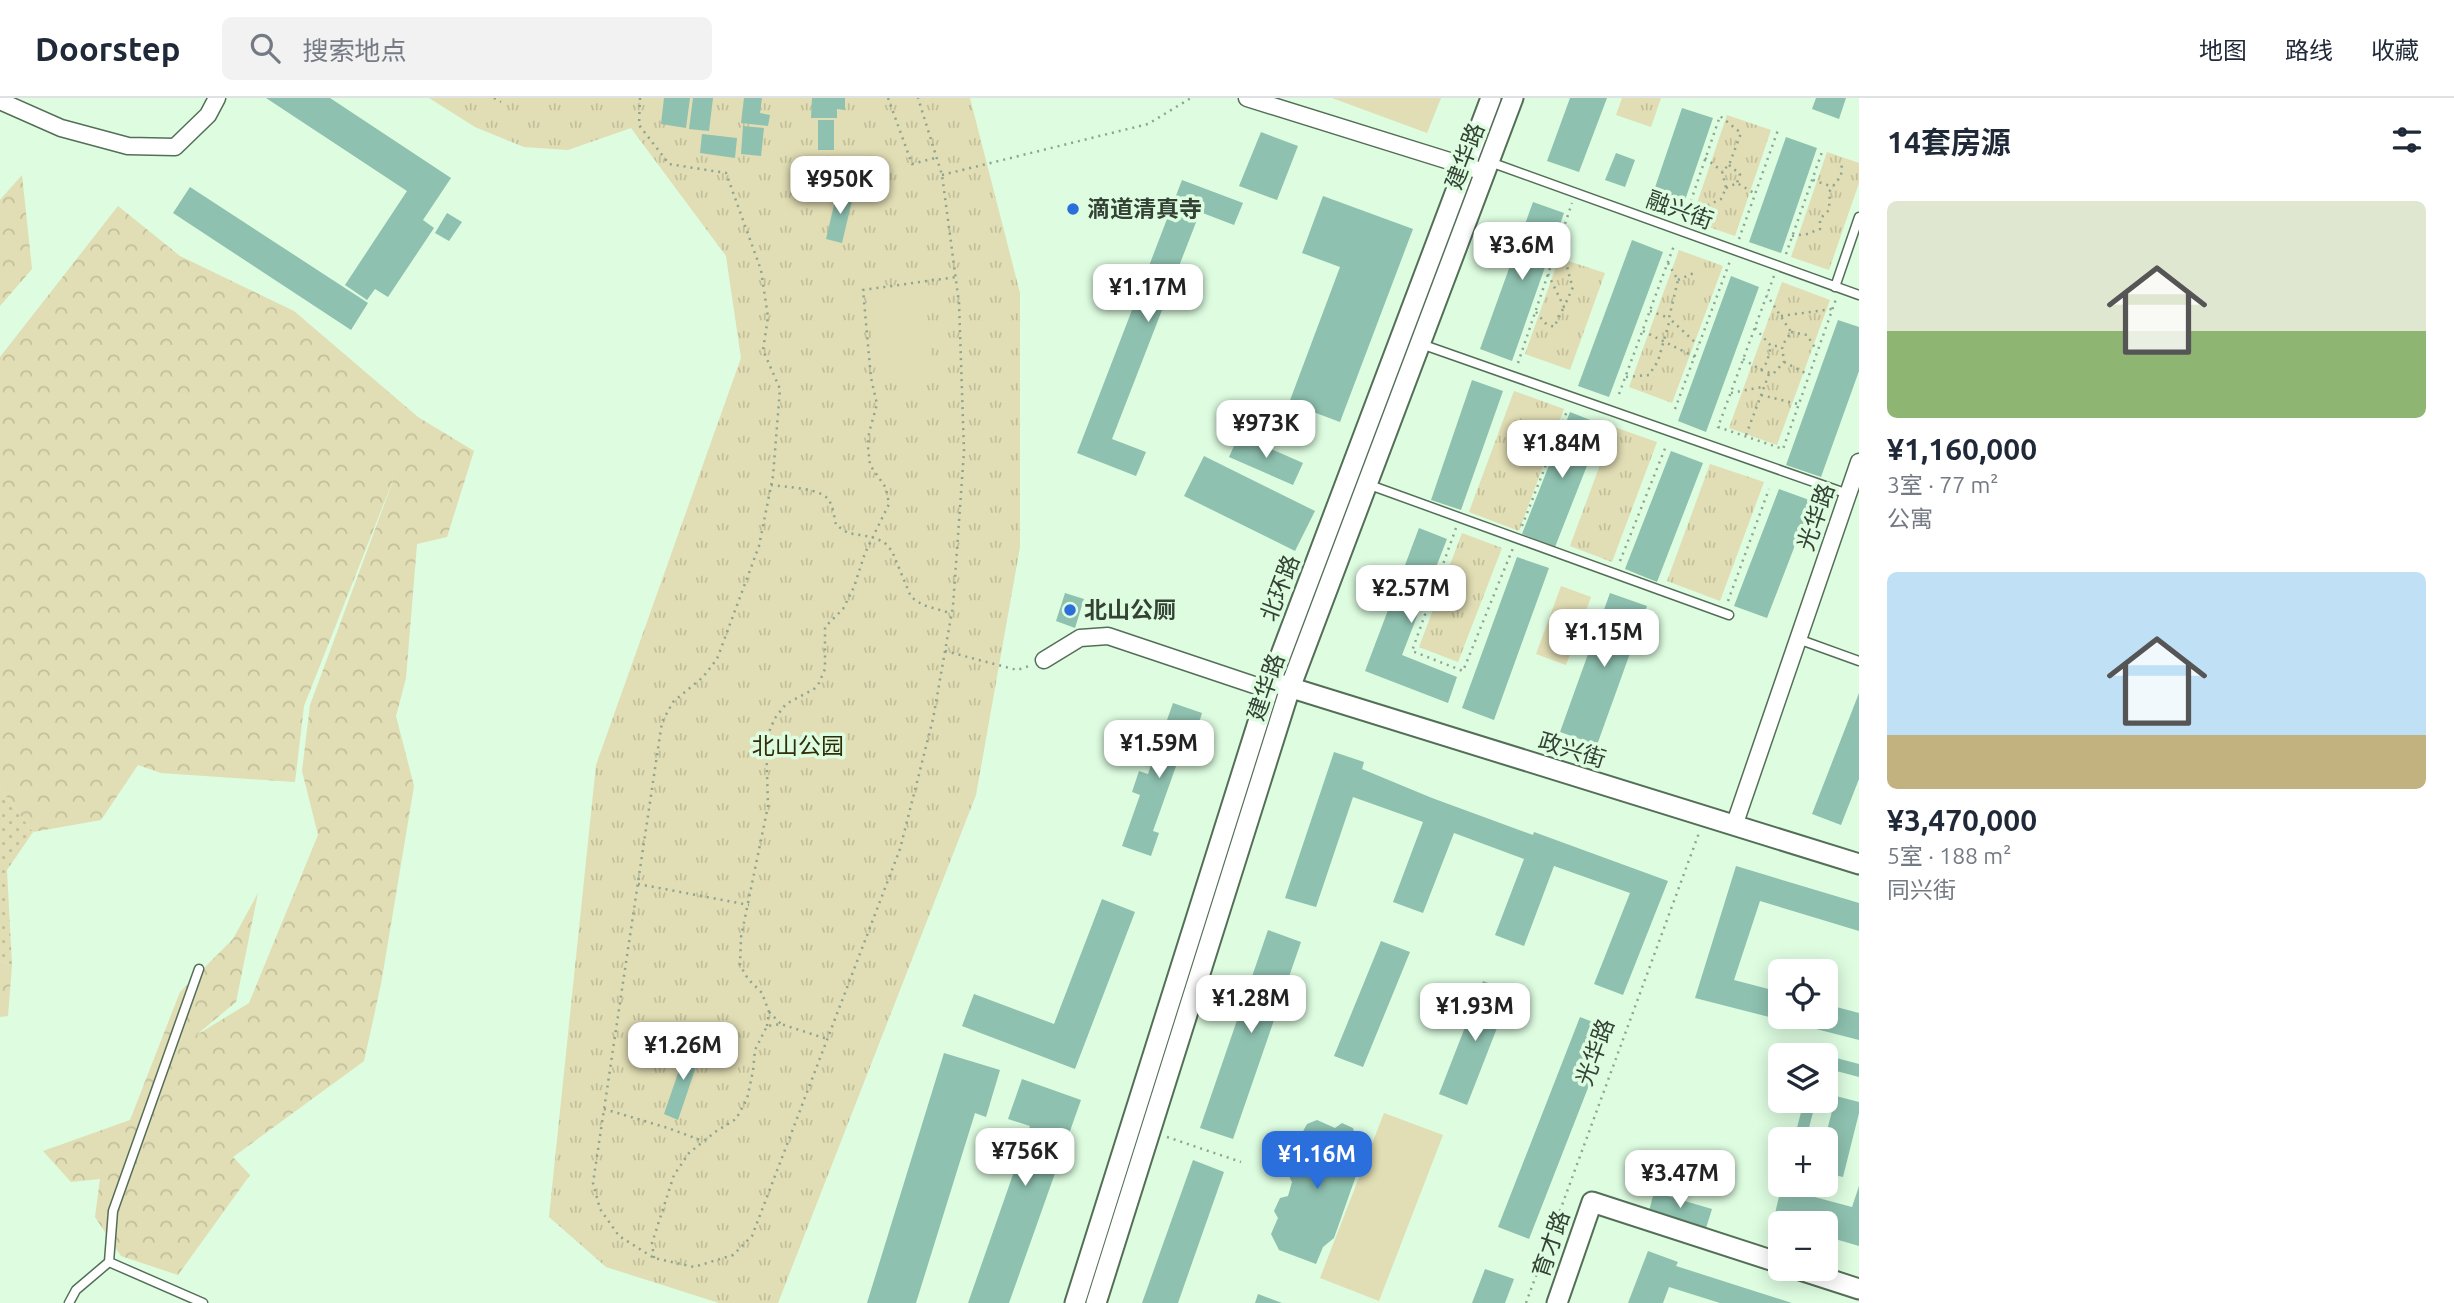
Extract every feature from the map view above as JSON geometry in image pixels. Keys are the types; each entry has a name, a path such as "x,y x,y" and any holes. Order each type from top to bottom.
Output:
{"street":[{"path":"0,101 61,128 128,146 175,147 208,115 217,98"},
{"path":"1247,98 1465,167 1487,167"},
{"name":"北环路","path":"1075,1303 1270,685 1410,341 1465,167 1491,98"},
{"name":"建华路","path":"1096,1303 1290,688 1367,484 1410,341 1487,167 1513,98"},
{"name":"光华路","path":"1734,826 1859,462"},
{"path":"1044,660 1080,638 1108,636 1270,685"},
{"name":"政兴街","path":"1270,685 1290,688 1859,864"},
{"name":"育才路","path":"1557,1303 1592,1202 1768,1259"},
{"path":"1834,1281 1859,1289"}],"lane":[{"name":"融兴街","path":"1487,167 1575,193 1859,295"},
{"path":"1837,288 1859,216"},
{"path":"1410,341 1848,494"},
{"path":"1367,484 1726,614"},
{"path":"1798,639 1859,661"},
{"path":"69,1303 76,1290 109,1262 113,1211 199,969"},
{"path":"109,1262 203,1303"}],"path":[{"path":"494,98 500,102"},
{"path":"640,98 639,125 669,164 726,173 761,270 768,317 763,350 780,389 771,485 759,546 717,659 703,677 673,702 662,722 593,1183 600,1209 619,1236 654,1258 694,1267 733,1255 752,1236 900,849 933,719 951,613 964,452 956,277 942,175 918,98"},
{"path":"888,98 912,164 937,158"},
{"path":"942,175 1148,124 1191,98"},
{"path":"1619,394 1720,116 1741,132 1729,165 1722,171"},
{"path":"1675,409 1778,130"},
{"path":"1823,149 1718,427 1783,449 1837,288"},
{"path":"1685,216 1721,199 1726,188 1722,171 1705,158"},
{"path":"1792,236 1820,229 1821,219 1829,210 1830,190 1841,176 1842,162"},
{"path":"1726,188 1737,183 1740,174 1729,165"},
{"path":"1812,180 1833,187"},
{"path":"1737,183 1755,193"},
{"path":"1518,363 1575,193"},
{"path":"1536,312 1545,323 1554,327 1573,287 1568,275 1566,257 1559,243"},
{"path":"1626,377 1649,376 1658,360 1678,280 1668,263"},
{"path":"1678,280 1696,272"},
{"path":"1548,274 1564,307"},
{"path":"780,1024 769,1012 762,993 748,979 740,965 741,937 768,806 766,739 775,718 786,704 814,689 819,683 825,669 825,627 843,609 872,537 889,504 886,488 870,465 869,433 877,404 870,378 863,290 956,277"},
{"path":"1767,295 1791,332 1807,335 1817,351"},
{"path":"1781,316 1832,309"},
{"path":"1650,311 1670,319 1699,346"},
{"path":"1755,328 1771,346 1782,346"},
{"path":"1643,331 1695,357"},
{"path":"1743,359 1773,374 1784,362 1782,346 1791,332"},
{"path":"1761,370 1767,362 1771,346"},
{"path":"1784,362 1809,375"},
{"path":"1746,436 1769,374"},
{"path":"1731,393 1762,387"},
{"path":"1761,395 1799,404"},
{"path":"1460,518 1412,650 1463,671 1567,411"},
{"path":"1615,574 1666,446"},
{"path":"771,485 817,492 827,498 836,525 848,533 884,542 892,551 912,597 923,605 951,613"},
{"path":"1726,614 1769,489"},
{"path":"945,651 1017,670 1044,660"},
{"name":"光华路","path":"1526,1303 1705,817"},
{"path":"638,884 749,905"},
{"path":"654,1258 652,1243 674,1175 689,1153 736,1119 747,1099 755,1050 769,1012"},
{"path":"766,1026 780,1024 827,1039"},
{"path":"604,1109 668,1128 703,1142"},
{"path":"1150,1132 1241,1162"}],"green space":[{"name":"北山公园","path":"429,98 970,98 1020,293 1020,547 976,795 778,1303 719,1303 606,1267 549,1217 596,765 741,358 726,256 631,128 568,150 524,147 475,127"},
{"path":"1332,98 1441,98 1427,133"},
{"path":"1622,98 1661,98 1651,127 1616,115"},
{"path":"1727,115 1771,130 1735,236 1691,221"},
{"path":"1827,152 1859,163 1859,183 1829,270 1791,257"},
{"path":"22,175 32,269 0,306 0,200"},
{"path":"118,206 180,256 294,311 418,417 474,451 447,537 417,544 406,678 396,716 414,786 381,984 364,1061 233,1157 250,1175 178,1275 121,1256 95,1217 100,1179 71,1182 43,1151 130,1120 180,992 233,939 258,893 236,1002 195,1036 249,1003 318,835 302,771 310,705 397,470 304,706 295,782 161,773 138,765 101,820 33,832 0,788 0,357"},
{"path":"1679,250 1723,266 1672,403 1629,387"},
{"path":"1559,258 1605,273 1570,370 1525,354"},
{"path":"1782,282 1830,300 1777,445 1729,428"},
{"path":"924,286 934,375 877,381 867,292"},
{"path":"1514,391 1564,409 1519,531 1469,512"},
{"path":"1614,427 1657,442 1612,562 1570,546"},
{"path":"1710,464 1764,482 1720,601 1667,581"},
{"path":"1462,533 1502,548 1458,662 1419,647"},
{"path":"1561,586 1591,597 1566,665 1536,654"},
{"path":"0,788 33,832 7,870 12,965 0,961"},
{"path":"0,961 12,965 8,1016 0,1017"},
{"path":"1384,1113 1443,1135 1379,1301 1320,1278"}],"building":[{"path":"266,98 330,98 451,178 423,220 434,228 388,297 375,289 367,300 345,285 407,191"},
{"path":"664,98 690,98 686,128 661,124"},
{"path":"693,98 713,98 709,131 689,129"},
{"path":"744,98 762,98 760,113 770,115 768,126 741,123"},
{"path":"812,98 845,98 845,110 837,109 837,118 811,118"},
{"path":"1570,98 1607,98 1579,172 1547,161"},
{"path":"1816,98 1846,98 1839,119 1812,109"},
{"path":"1682,108 1713,118 1680,215 1649,205"},
{"path":"818,120 834,120 834,150 818,150"},
{"path":"743,126 764,128 761,156 741,154"},
{"path":"1261,132 1298,146 1277,200 1239,186"},
{"path":"702,134 737,138 735,158 700,153"},
{"path":"1786,137 1817,148 1781,253 1749,242"},
{"path":"1616,153 1635,160 1625,187 1605,180"},
{"path":"1182,180 1243,203 1234,225 1200,212 1112,439 1146,452 1136,476 1077,453"},
{"path":"190,187 368,303 351,330 173,213"},
{"path":"838,188 854,192 842,243 826,239"},
{"path":"1323,196 1413,229 1340,422 1289,403 1340,267 1302,253"},
{"path":"1533,202 1564,213 1512,361 1480,349"},
{"path":"447,213 462,222 449,241 435,233"},
{"path":"1632,240 1663,252 1609,397 1578,386"},
{"path":"1731,276 1759,287 1706,432 1678,421"},
{"path":"1838,320 1859,327 1859,371 1821,477 1786,465"},
{"path":"1472,380 1503,391 1461,510 1431,500"},
{"path":"1570,412 1603,425 1555,547 1522,534"},
{"path":"1239,435 1303,463 1293,485 1229,457"},
{"path":"1671,451 1703,463 1657,582 1625,569"},
{"path":"1204,456 1315,511 1295,551 1184,496"},
{"path":"1779,489 1812,501 1767,618 1734,606"},
{"path":"1419,528 1447,539 1402,655 1457,677 1448,703 1365,671"},
{"path":"1517,557 1549,568 1494,720 1462,708"},
{"name":"北山公厕","path":"1065,593 1084,599 1075,628 1056,621"},
{"path":"1610,593 1647,606 1597,745 1560,732"},
{"path":"1859,693 1859,779 1841,825 1812,814"},
{"path":"1173,703 1202,713 1198,726 1191,724 1153,831 1159,833 1151,856 1122,846 1140,795 1132,792 1139,771 1148,774"},
{"path":"1334,752 1364,762 1362,769 1432,798 1668,881 1623,995 1594,984 1630,893 1554,866 1524,946 1495,935 1524,859 1454,833 1423,913 1393,902 1423,822 1353,797 1316,907 1285,898"},
{"path":"1736,866 1859,903 1859,931 1760,901 1734,980 1768,989 1768,1017 1695,998"},
{"path":"1102,899 1135,912 1075,1069 962,1026 974,994 1054,1024"},
{"path":"1268,930 1301,942 1233,1139 1200,1128"},
{"path":"1381,941 1410,952 1363,1067 1334,1056"},
{"path":"1483,981 1511,992 1467,1105 1439,1094"},
{"path":"1838,1007 1859,1013 1859,1040 1816,1029 1838,1029"},
{"path":"1580,1017 1611,1029 1529,1239 1498,1227"},
{"path":"688,1044 702,1049 678,1120 664,1114"},
{"path":"944,1053 1000,1070 986,1117 975,1113 916,1303 867,1303"},
{"path":"1838,1058 1859,1064 1859,1077 1838,1071"},
{"path":"1022,1079 1081,1100 1009,1303 968,1303 1030,1126 1008,1119"},
{"path":"1838,1097 1859,1102 1859,1113 1843,1177 1838,1176 1838,1127 1828,1127 1832,1113 1838,1113"},
{"path":"1801,1113 1813,1113 1809,1127 1797,1127"},
{"path":"1317,1120 1335,1128 1342,1123 1353,1128 1359,1149 1353,1166 1357,1173 1334,1238 1323,1247 1316,1264 1279,1250 1271,1234 1278,1218 1274,1211 1280,1198 1288,1196 1292,1182 1288,1174 1292,1163 1301,1159 1306,1143 1301,1135 1307,1124"},
{"path":"1193,1160 1224,1172 1178,1303 1142,1303"},
{"path":"1859,1186 1859,1246 1838,1240 1838,1211 1776,1211 1779,1197 1815,1197 1852,1207"},
{"path":"1654,1192 1712,1209 1706,1228 1649,1211"},
{"path":"1648,1251 1678,1262 1676,1266 1792,1303 1720,1303 1669,1287 1663,1303 1628,1303"},
{"path":"1485,1269 1514,1279 1505,1303 1472,1303"},
{"path":"1258,1294 1282,1303 1255,1303"}],"place":[{"name":"滴道清真寺","path":"1073,209"},
{"name":"北山公厕","path":"1070,610"}]}
